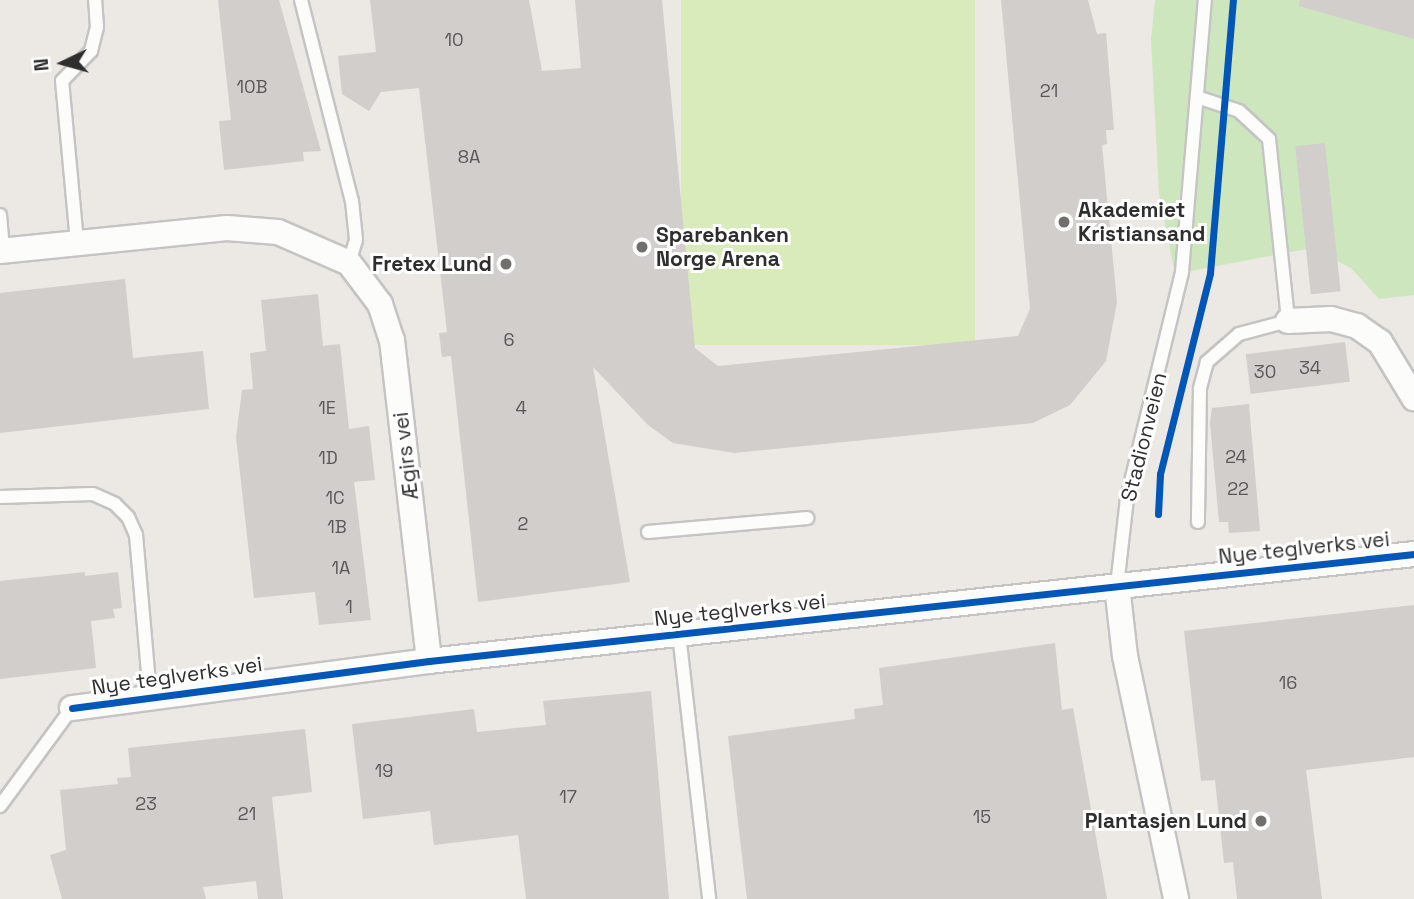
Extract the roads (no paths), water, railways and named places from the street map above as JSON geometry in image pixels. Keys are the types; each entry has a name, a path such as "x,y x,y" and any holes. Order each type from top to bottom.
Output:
{"street":[{"name":"Ægirs vei","path":"2,250 226,228 278,232 349,263 380,304 392,340 429,661"},
{"name":"Stadionveien","path":"1288,321 1331,319 1357,326 1380,342 1414,398"},
{"name":"Nye teglverks vei","path":"72,708 429,661 1414,554"},
{"name":"Stadionveien","path":"1117,586 1125,656 1176,899"}],"lane":[{"path":"77,242 62,81 91,51 95,0"},
{"path":"301,0 352,201 356,240 349,263"},
{"name":"Stadionveien","path":"1117,586 1133,464 1182,272 1205,0"},
{"path":"1197,97 1240,111 1269,139 1288,321"},
{"path":"0,215 2,250"},
{"name":"Stadionveien","path":"1198,522 1199,389 1207,362 1239,334 1288,321"},
{"path":"0,497 93,494 115,504 128,517 136,535 150,696"},
{"path":"648,532 807,517"},
{"name":"Nye teglverks vei","path":"679,634 709,899"},
{"path":"0,806 72,708"}],"place":[{"name":"Akademiet Kristiansand","path":"1064,222"},
{"name":"Sparebanken Norge Arena","path":"642,247"},
{"name":"Fretex Lund","path":"506,264"},
{"name":"Plantasjen Lund","path":"1261,821"}]}
